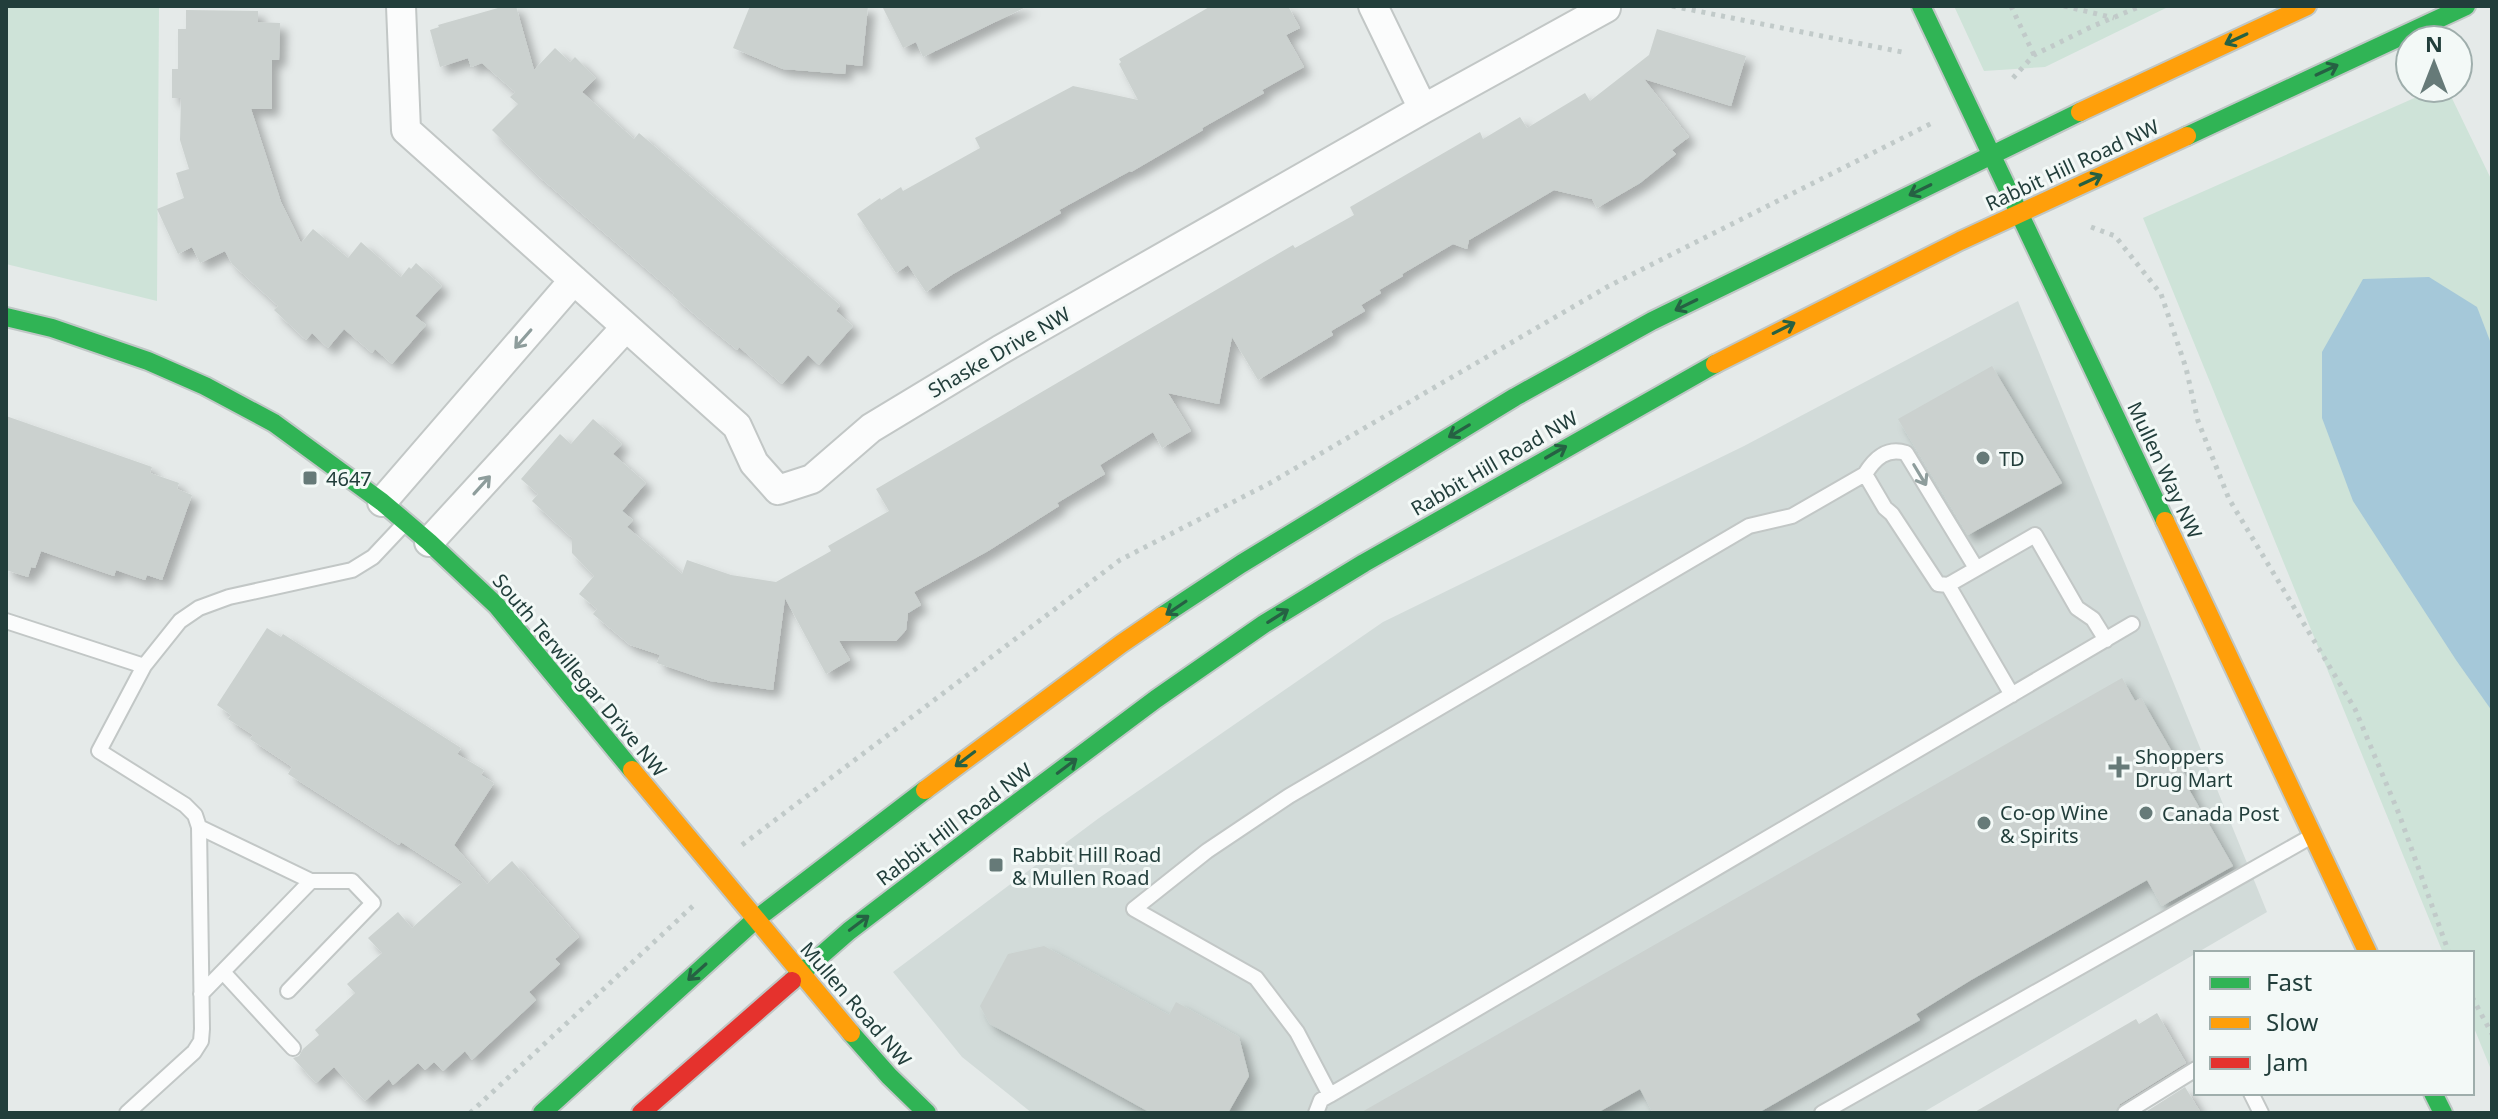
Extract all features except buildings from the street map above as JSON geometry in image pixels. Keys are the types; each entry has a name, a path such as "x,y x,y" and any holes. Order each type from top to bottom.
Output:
{"main road":[{"name":"Mullen Way NW","path":"1921,6 2367,951"},
{"path":"542,1113 755,920 1121,644 1241,564 1515,397 1652,321 1990,155 2307,6"},
{"name":"Rabbit Hill Road NW","path":"641,1113 849,931 1009,809 1156,699 1264,624 1364,563 1686,378 1960,241 2466,6"},
{"name":"South Terwillegar Drive NW","path":"6,317 100,343 205,386 274,423 382,502 497,606 755,920"},
{"name":"Mullen Road NW","path":"755,920 889,1076 927,1113"},
{"path":"2434,1095 2443,1113"}],"street":[{"name":"Shaske Drive NW","path":"401,6 406,130 737,426 754,463 778,490 812,479 884,420 1000,350 1606,8"},
{"path":"1373,6 1423,109"},
{"path":"382,502 574,280"},
{"path":"429,542 626,327"}],"lane":[{"path":"1330,1095 1297,1032 1256,978 1134,909 1207,851 1289,796 1749,526 1792,516 1865,474 1883,453 1897,450 1906,453 1976,568"},
{"path":"1865,474 1938,584 1948,585 2035,535 2077,608 2093,619 2106,640"},
{"path":"127,1113 194,1052 201,1041 199,827 195,815 185,805 99,751 144,666 180,621 199,608 229,597 352,570 373,557 406,523"},
{"path":"1948,585 2012,695"},
{"path":"6,621 144,666"},
{"path":"1316,1113 1321,1100 2132,624"},
{"path":"199,827 311,881 352,881 373,903 288,991"},
{"path":"1822,1113 2313,836"},
{"path":"201,994 311,881"},
{"path":"223,972 293,1048"},
{"path":"2125,1113 2194,1070"},
{"path":"2252,1095 2261,1113"}],"path":[{"path":"1672,6 1902,52"},
{"path":"2011,6 2034,55"},
{"path":"2064,6 2114,18"},
{"path":"2013,78 2034,55 2141,6"},
{"path":"470,1113 722,880 744,842 1120,560 1270,483 1607,287 1935,122 1928,108"},
{"path":"2091,227 2115,236 2161,294 2186,368 2198,421 2229,499 2355,709 2399,814 2448,951"},
{"path":"2474,1001 2492,1034"}],"shaded area":[{"path":"2018,301 2267,912 2200,951 2194,951 2194,955 1922,1113 1032,1113 962,1057 893,972 1099,818 1383,622 1744,446"}],"green space":[{"path":"6,6 159,6 157,301 6,264"},
{"path":"1954,6 2170,6 2045,67 1984,71"},
{"path":"2401,104 2455,104 2492,181 2492,1072 2474,1028 2474,951 2442,951 2143,218"}],"water":[{"path":"2429,277 2477,307 2492,346 2492,711 2353,501 2322,418 2322,352 2363,279"}],"traffic: fast":[{"path":"1921,6 2165,521"},
{"path":"2187,136 2466,6"},
{"path":"1162,616 1241,564 1515,397 1652,321 2080,112"},
{"path":"6,317 52,328 148,361 205,386 274,423 382,502 497,606 632,770"},
{"path":"792,981 849,931 997,818 1156,699 1264,624 1364,563 1715,364"},
{"path":"542,1113 755,920 925,790"},
{"path":"851,1033 927,1113"},
{"path":"2434,1095 2443,1113"}],"traffic: slow":[{"path":"2080,112 2307,6"},
{"path":"1715,364 1960,241 2187,136"},
{"path":"2165,521 2367,951"},
{"path":"925,790 1162,616"},
{"path":"632,770 851,1033"}],"traffic: jam":[{"path":"641,1113 792,981"}],"place":[{"name":"TD","path":"1983,458"},
{"name":"4647","path":"310,478"},
{"name":"Shoppers Drug Mart","path":"2119,767"},
{"name":"Canada Post","path":"2146,813"},
{"name":"Co-op Wine & Spirits","path":"1984,823"},
{"name":"Rabbit Hill Road & Mullen Road","path":"996,865"}]}
